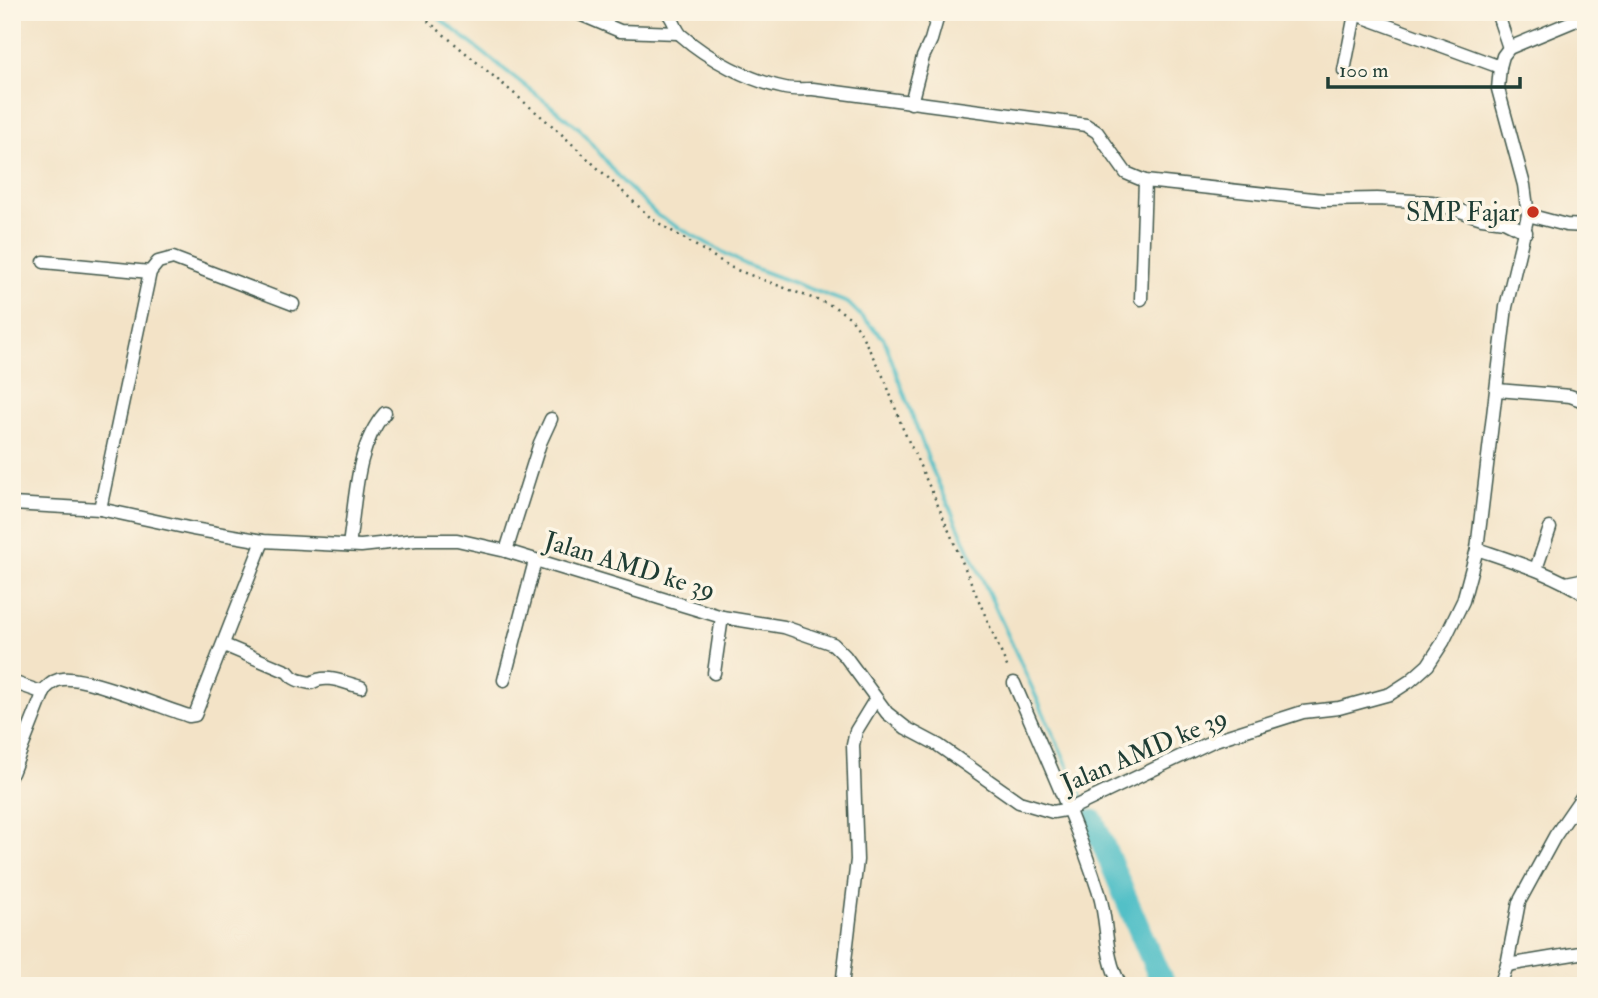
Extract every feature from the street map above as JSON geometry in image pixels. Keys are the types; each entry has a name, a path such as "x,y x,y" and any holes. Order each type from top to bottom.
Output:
{"street":[{"path":"575,12 620,31 678,33 710,56 752,77 786,89 813,89 1086,125 1097,132 1126,173 1145,181 1323,200 1423,201 1482,218 1504,221 1525,232"},
{"path":"667,12 678,33"},
{"path":"911,103 939,12"},
{"path":"1497,12 1509,48 1585,15"},
{"path":"1344,71 1352,13 1500,67"},
{"name":"Jalan AMD ke 39","path":"12,504 100,509 263,541 349,545 444,539 506,551 722,617 784,627 833,645 845,656 887,713 1018,802 1053,812 1070,809 1215,740 1303,712 1339,708 1377,699 1400,687 1427,665 1443,642 1463,601 1477,549 1506,307 1528,215 1524,186 1498,89 1500,67 1509,48"},
{"path":"1142,299 1145,181"},
{"path":"1528,215 1566,225 1586,226"},
{"path":"100,509 150,272 158,262 173,257 293,304"},
{"path":"44,262 150,272"},
{"path":"1497,390 1570,396 1586,402"},
{"path":"349,545 365,449 377,422 385,413"},
{"path":"506,551 540,443 551,419"},
{"path":"1536,569 1550,528"},
{"path":"12,773 44,693 53,682 64,678 78,680 189,716 195,715 263,541"},
{"path":"1477,549 1536,569 1586,595"},
{"path":"504,680 535,561"},
{"path":"1566,583 1586,579"},
{"path":"714,673 722,617"},
{"path":"224,645 288,672 292,678 311,683 318,678 331,678 361,687"},
{"path":"12,682 44,693"},
{"path":"1014,683 1070,809 1102,902 1110,962 1121,986"},
{"path":"842,986 857,860 853,745 856,731 875,700"},
{"path":"1500,986 1507,965 1519,902 1555,836 1586,791"},
{"path":"1507,965 1586,952"}],"path":[{"path":"417,12 555,128 652,219 734,269 819,300 851,318 885,380 903,429 1014,683"}],"waterway":[{"path":"431,12 579,128 622,181 658,216 746,265 848,303 884,339 932,469 1093,821"},
{"path":"1093,821 1157,971 1166,986"}],"place":[{"name":"SMP Fajar","path":"1533,212"}]}
